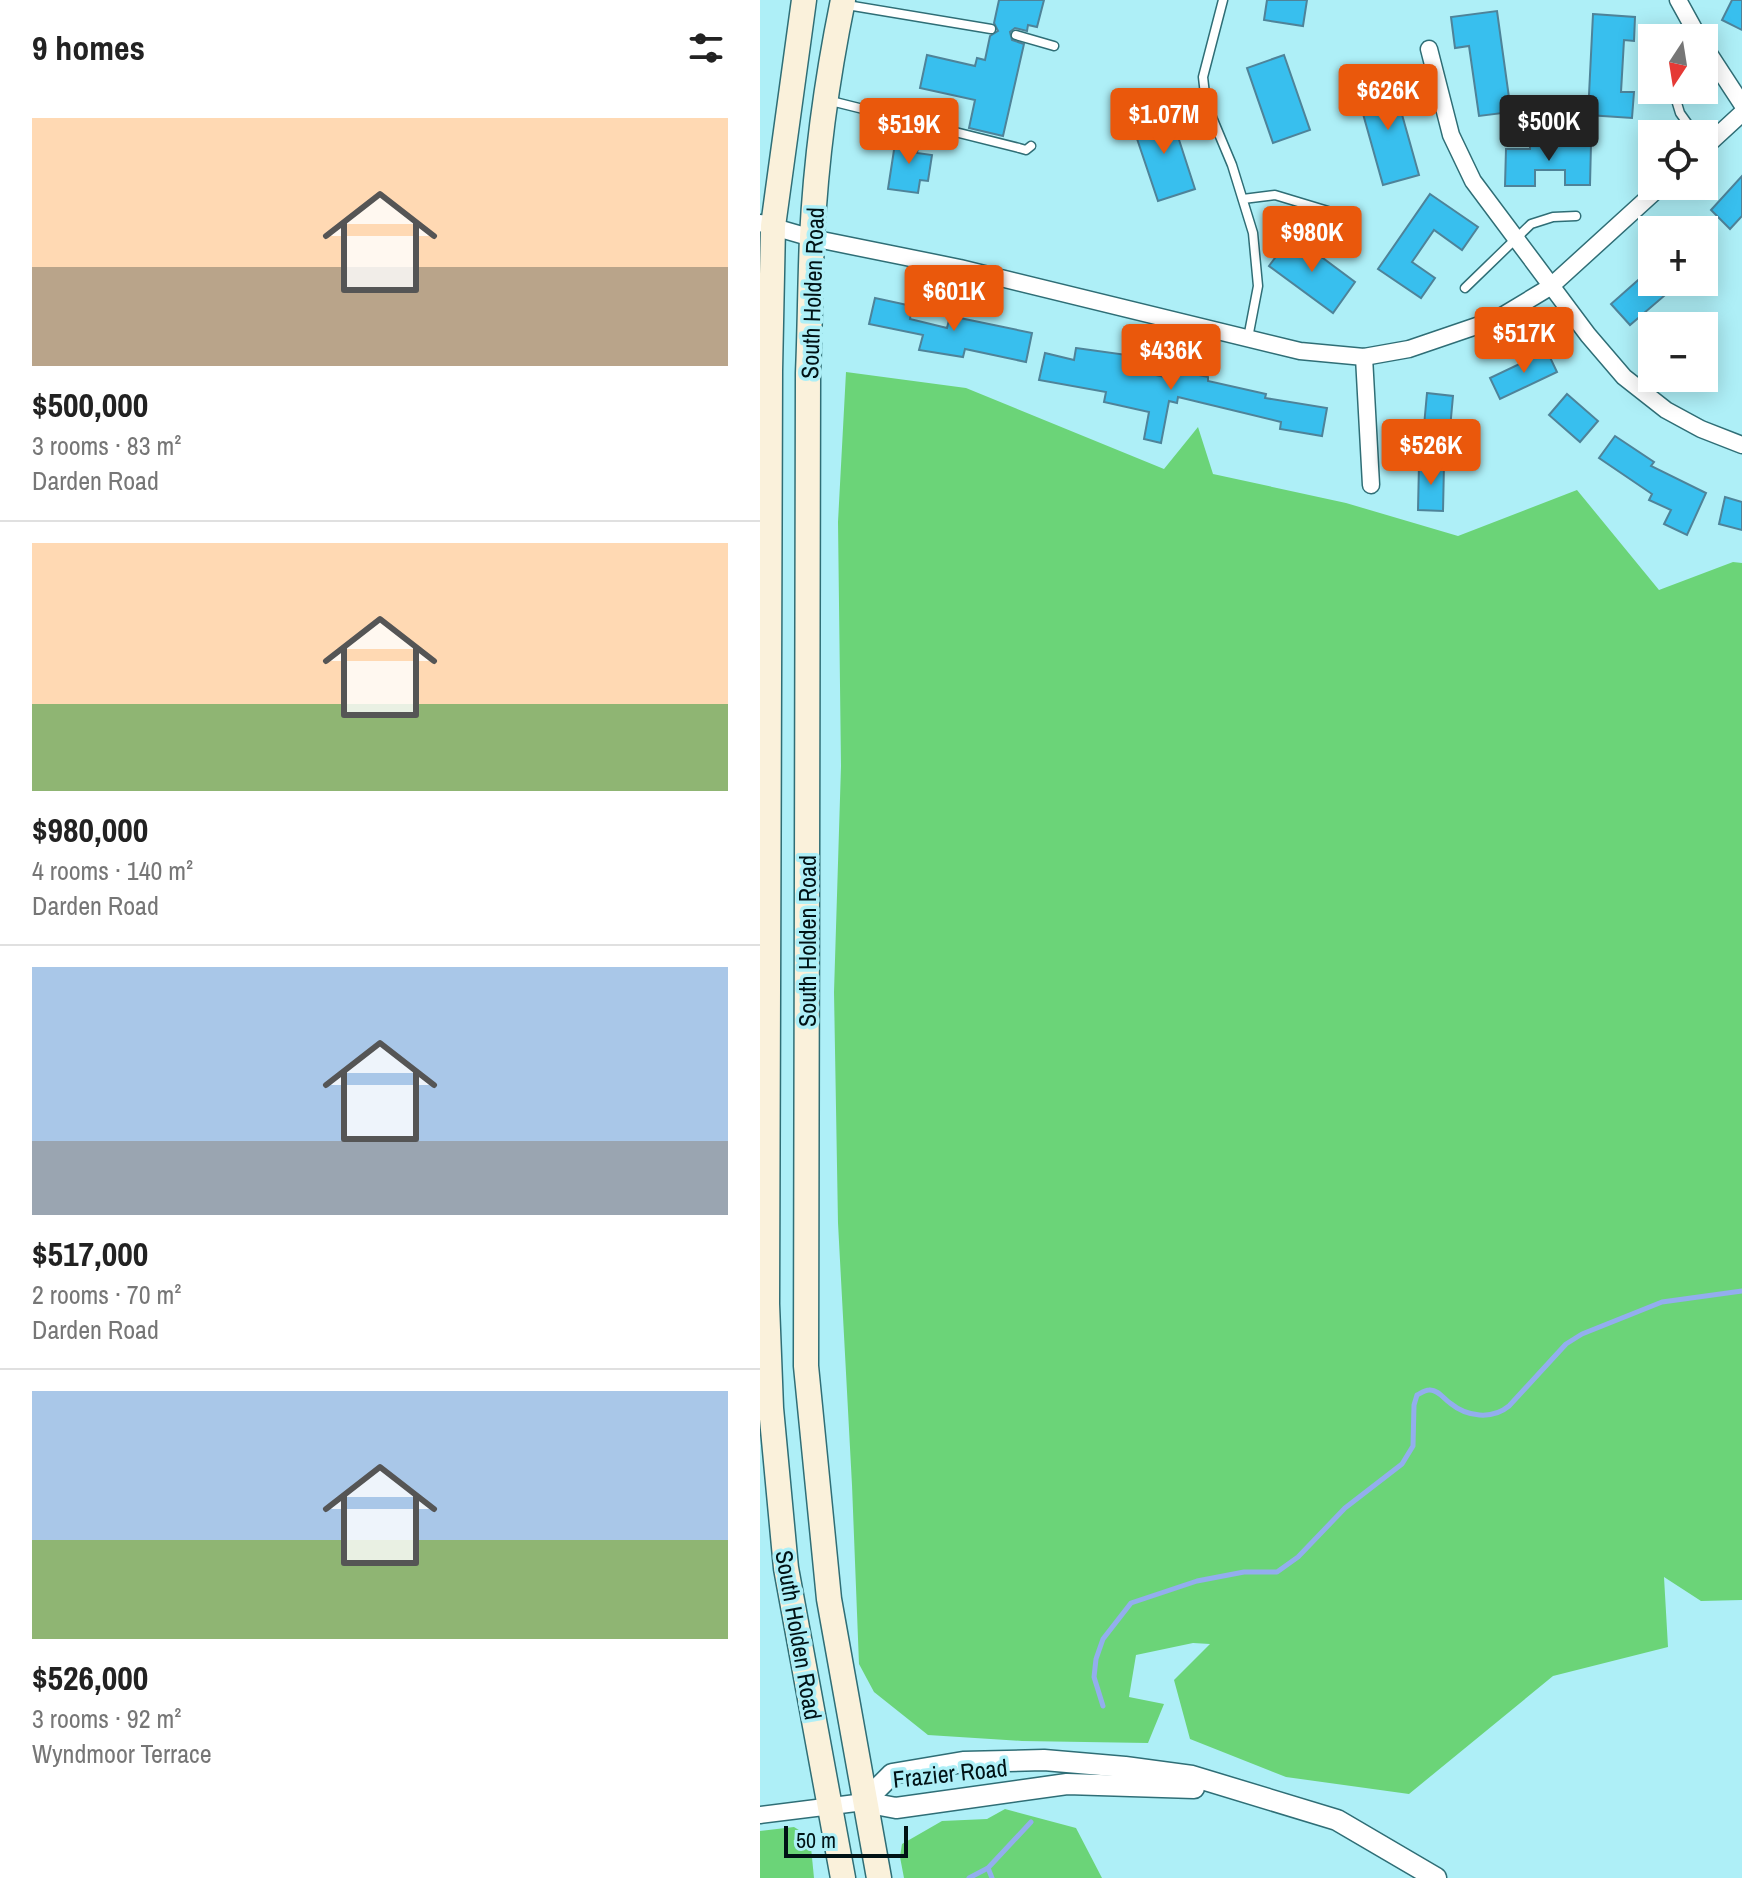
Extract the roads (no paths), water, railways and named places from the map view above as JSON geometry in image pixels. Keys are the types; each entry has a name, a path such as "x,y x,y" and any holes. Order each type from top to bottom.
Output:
{"main road":[{"name":"South Holden Road","path":"804,0 767,225 770,371 767,1304 770,1393 786,1568 843,1878"},
{"name":"South Holden Road","path":"842,2 827,100 812,238 808,373 806,1366 829,1599 879,1878"}],"street":[{"path":"1678,0 1691,24"},
{"path":"1429,49 1451,135 1473,181 1550,287 1624,377 1666,410 1701,429 1742,445"},
{"path":"1718,67 1742,104"},
{"path":"1718,134 1742,113"},
{"path":"767,225 812,238 960,268 1300,351 1364,357 1409,349 1497,319 1550,287 1646,200"},
{"path":"1364,357 1371,485"},
{"name":"Frazier Road","path":"864,1802 892,1774 963,1762 1044,1760 1125,1767 1192,1776 1337,1820 1436,1878"},
{"name":"Frazier Road","path":"864,1802 896,1808 1067,1784 1234,1789"},
{"path":"760,1815 864,1802"}],"lane":[{"path":"1223,0 1203,77 1206,103 1232,165 1253,233 1258,286 1248,338"},
{"path":"842,2 991,29"},
{"path":"1016,35 1054,46"},
{"path":"827,100 1026,150 1031,146"},
{"path":"1243,199 1275,195 1328,211"},
{"path":"1465,288 1531,224 1553,217 1576,216"}],"waterway":[{"path":"1103,1706 1094,1677 1096,1659 1103,1639 1131,1603 1197,1581 1244,1572 1277,1572 1298,1557 1345,1508 1402,1464 1413,1446 1417,1395 1432,1390 1457,1408 1472,1414 1495,1413 1509,1406 1566,1344 1582,1334 1662,1302 1742,1291"},
{"path":"969,1878 988,1868 1031,1822"},
{"path":"988,1868 992,1878"}]}
